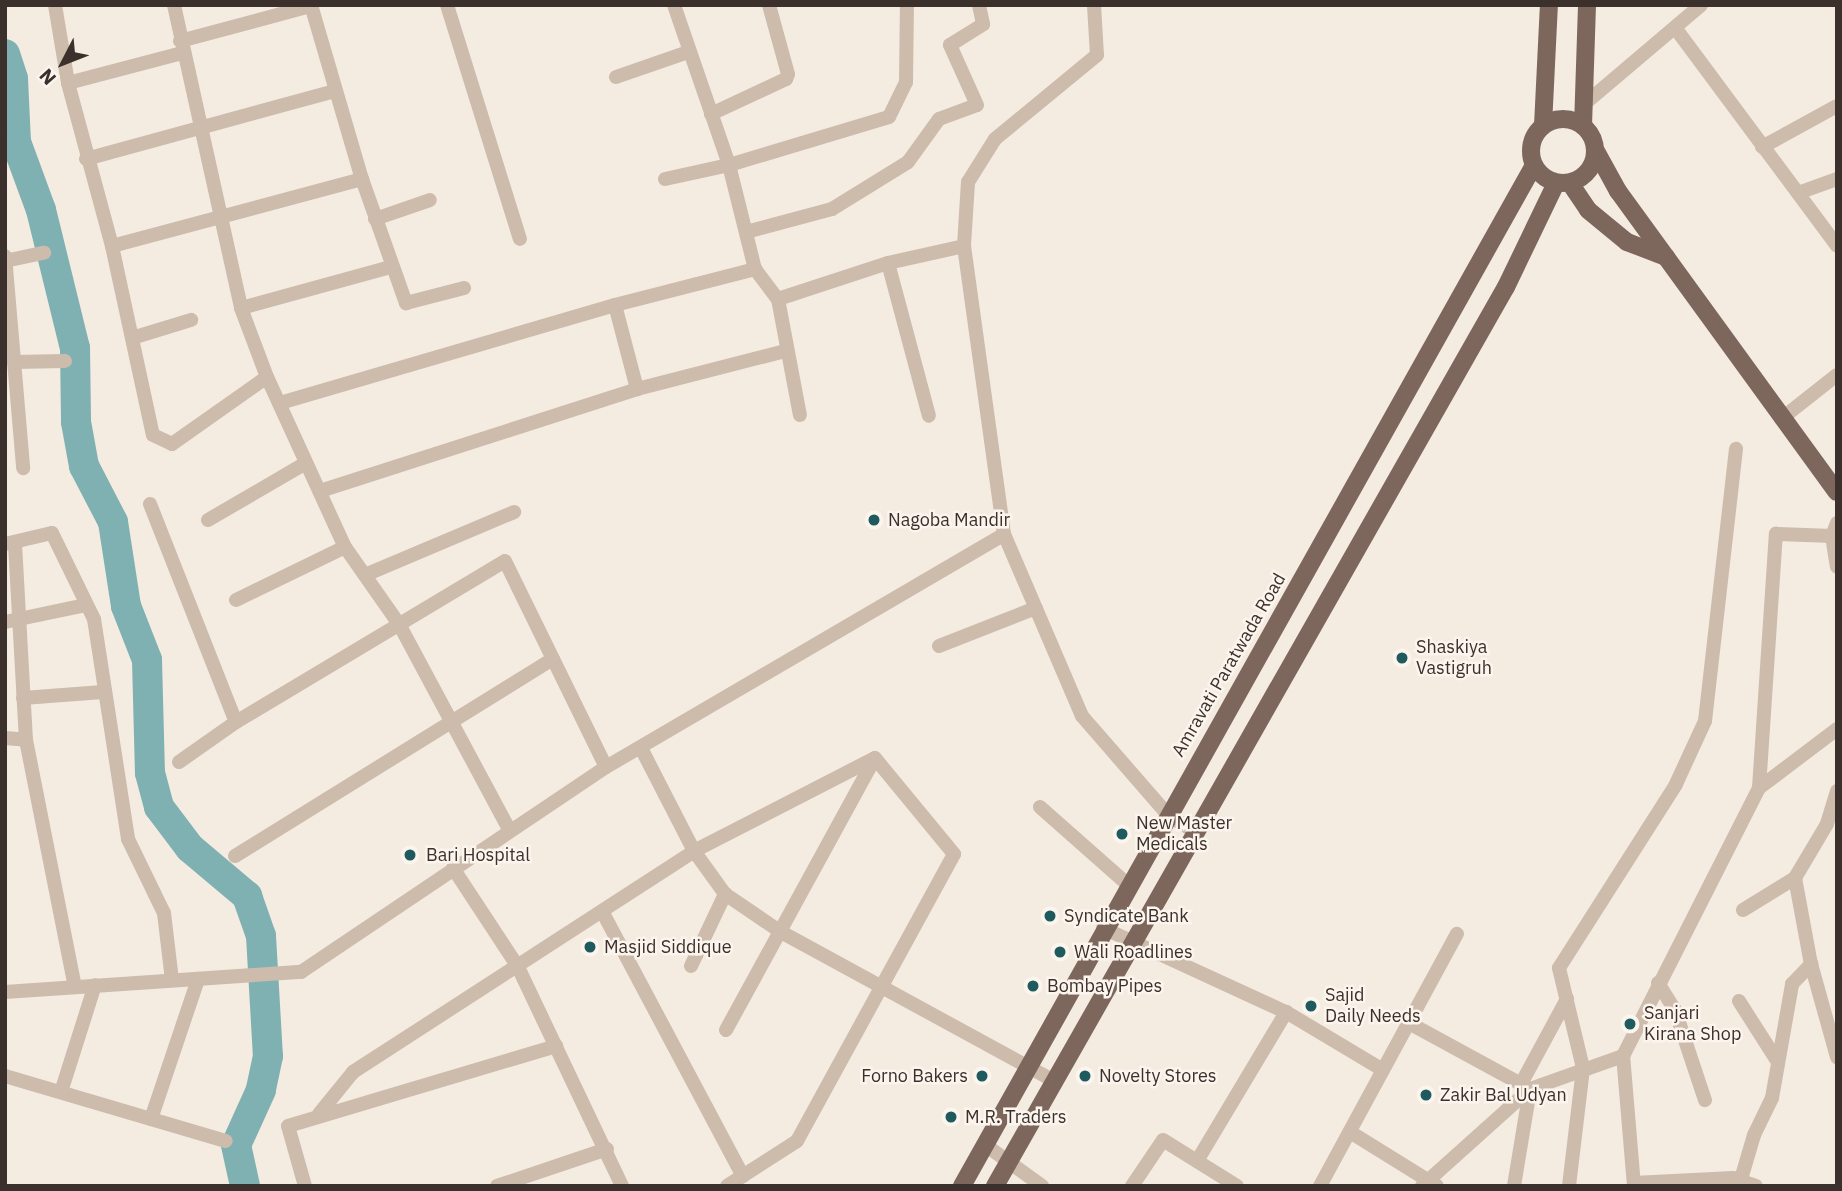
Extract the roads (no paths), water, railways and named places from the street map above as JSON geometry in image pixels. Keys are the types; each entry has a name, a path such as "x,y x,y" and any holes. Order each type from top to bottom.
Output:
{"main road":[{"path":"1587,5 1583,126 1595,151 1618,191 1781,419 1837,492"},
{"path":"1543,126 1547,7"},
{"path":"1583,126 1556,120 1543,126 1534,137 1534,165 1563,183 1588,210 1627,242 1666,257"},
{"path":"995,1186 1563,183 1592,165 1595,151"},
{"name":"Amravati Paratwada Road","path":"962,1186 1103,928 1534,165"}],"street":[{"path":"55,5 68,83 86,159 112,246 153,435 163,442 179,440 267,377"},
{"path":"174,5 181,47 241,308 267,377 345,547 399,624 509,829"},
{"path":"68,83 311,5 362,179 406,303 464,288"},
{"path":"447,5 520,239"},
{"path":"674,5 729,165 755,269 778,299 785,351 800,415"},
{"path":"711,114 786,79 788,74 769,5"},
{"path":"664,179 729,165 890,117 906,82 907,5"},
{"path":"746,232 832,209 908,162 939,119 977,105 950,45 983,24 979,5"},
{"path":"1094,5 1097,55 995,139 968,182 964,246 1004,534 1082,716 1168,815 1194,831"},
{"path":"1582,106 1676,29 1701,5"},
{"path":"1676,29 1837,246"},
{"path":"616,77 688,52"},
{"path":"86,159 335,91"},
{"path":"1762,147 1837,106"},
{"path":"112,246 362,179"},
{"path":"1798,193 1837,179"},
{"path":"375,219 430,200"},
{"path":"778,299 888,263 964,246"},
{"path":"23,468 6,260 44,253"},
{"path":"888,263 929,415"},
{"path":"241,308 391,267"},
{"path":"279,403 615,305 755,269"},
{"path":"615,305 637,389"},
{"path":"132,338 191,320"},
{"path":"320,491 637,389 785,351"},
{"path":"15,362 65,361"},
{"path":"1781,419 1837,374"},
{"path":"1569,1186 1583,1068 1559,968 1676,784 1705,721 1736,449"},
{"path":"208,520 306,463"},
{"path":"150,504 236,722"},
{"path":"365,575 514,513"},
{"path":"1756,1186 1740,1182 1634,1184 1623,1056 1759,788 1776,534 1834,530 1837,567"},
{"path":"75,987 59,918 26,740 12,621 10,544 52,533 94,619 103,692 128,839 162,906 172,980"},
{"path":"5,992 198,978 286,976 301,972 509,829 606,767 1004,534"},
{"path":"236,600 345,547"},
{"path":"179,762 236,722 505,561 606,767"},
{"path":"12,621 86,604"},
{"path":"939,646 1036,608"},
{"path":"235,856 553,659"},
{"path":"23,698 103,692"},
{"path":"1759,788 1837,729"},
{"path":"5,738 26,740"},
{"path":"640,748 694,851 726,894 781,932 1053,1080"},
{"path":"319,1114 354,1072 603,913 694,851 875,758"},
{"path":"726,1030 875,758"},
{"path":"727,1186 797,1141 954,853 875,758"},
{"path":"1743,910 1795,878 1832,828 1837,792"},
{"path":"1040,807 1128,884"},
{"path":"453,868 518,967 607,1149 622,1186"},
{"path":"1795,878 1811,964 1837,1057"},
{"path":"691,966 726,894"},
{"path":"603,913 743,1176"},
{"path":"1103,928 1286,1012 1383,1070"},
{"path":"1320,1186 1457,934"},
{"path":"1740,1182 1754,1135 1772,1098 1776,1059 1792,984 1811,964"},
{"path":"151,1119 198,978"},
{"path":"1658,983 1675,1010 1705,1100"},
{"path":"61,1092 95,985"},
{"path":"1514,1186 1525,1087 1567,999"},
{"path":"1739,1001 1776,1059"},
{"path":"1198,1161 1286,1012"},
{"path":"1409,1023 1525,1087"},
{"path":"305,1186 288,1126 319,1114 556,1046"},
{"path":"1350,1132 1430,1183 1525,1087 1623,1056"},
{"path":"5,1076 226,1141"},
{"path":"1132,1186 1163,1140 1237,1186"},
{"path":"984,1144 1042,1186"},
{"path":"501,1185 607,1149"}],"waterway":[{"path":"5,54 13,79 16,142 41,210 75,348 76,422 84,466 113,522 126,606 147,660 150,773 159,807 190,848 247,896 261,936 268,1056 261,1090 236,1145 245,1186"}],"place":[{"name":"Nagoba Mandir","path":"874,520"},
{"name":"Shaskiya Vastigruh","path":"1402,658"},
{"name":"New Master Medicals","path":"1122,834"},
{"name":"Bari Hospital","path":"410,855"},
{"name":"Syndicate Bank","path":"1050,916"},
{"name":"Masjid Siddique","path":"590,947"},
{"name":"Wali Roadlines","path":"1060,952"},
{"name":"Bombay Pipes","path":"1033,986"},
{"name":"Sajid Daily Needs","path":"1311,1006"},
{"name":"Sanjari Kirana Shop","path":"1630,1024"},
{"name":"Forno Bakers","path":"982,1076"},
{"name":"Novelty Stores","path":"1085,1076"},
{"name":"Zakir Bal Udyan","path":"1426,1095"},
{"name":"M.R. Traders","path":"951,1117"}]}
